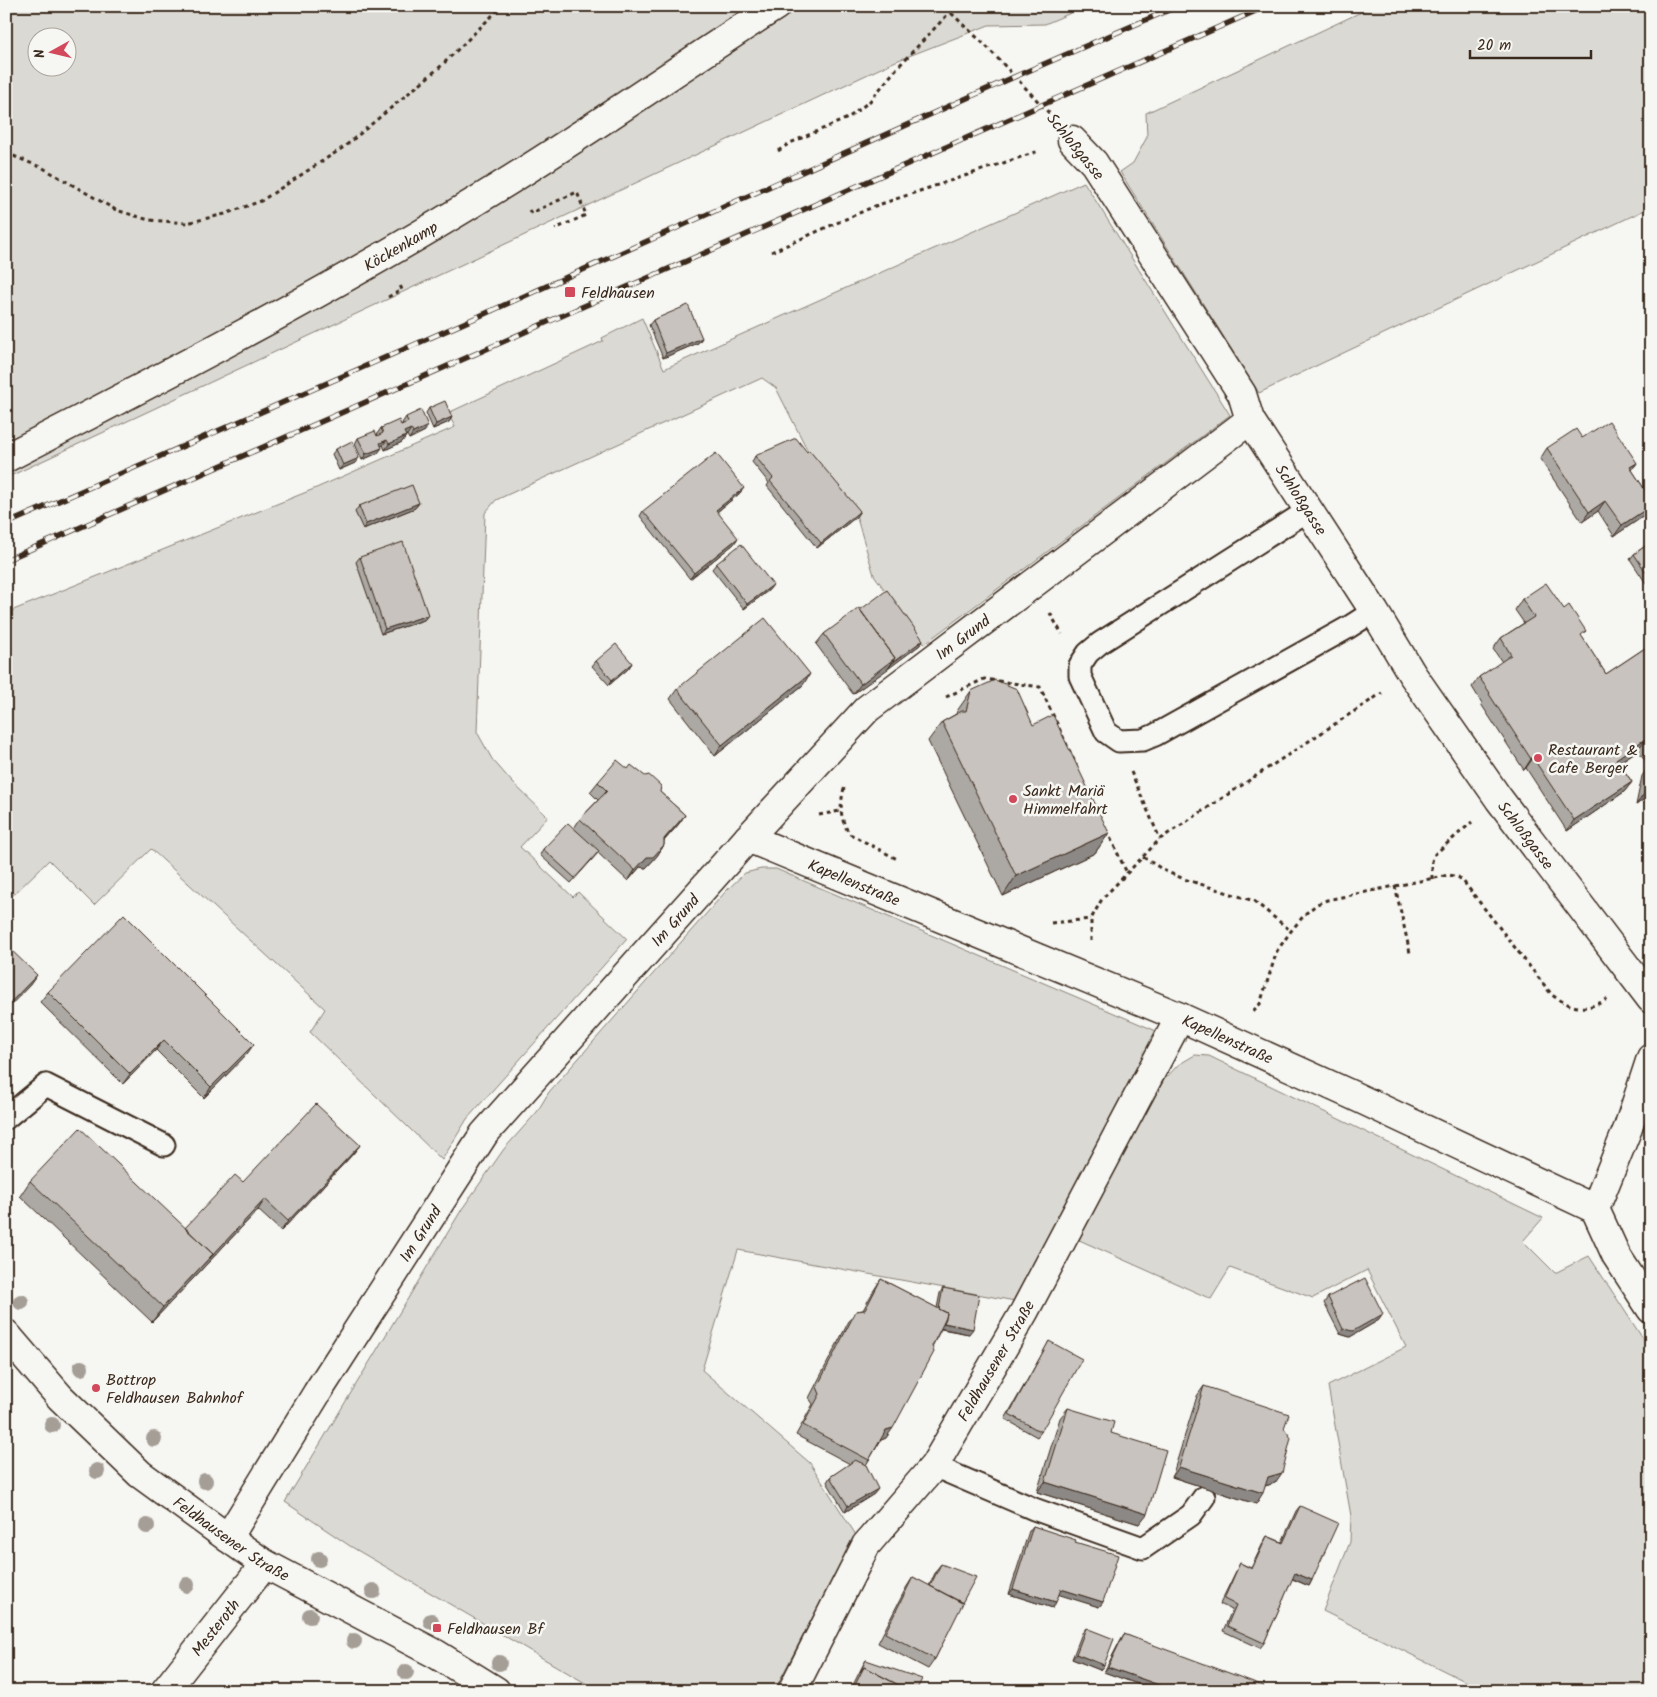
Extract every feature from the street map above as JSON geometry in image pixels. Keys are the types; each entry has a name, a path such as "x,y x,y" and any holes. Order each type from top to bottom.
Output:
{"street":[{"name":"Köckenkamp","path":"6,458 169,374 386,255 508,181 776,6"},
{"name":"Schloßgasse","path":"1072,140 1094,163 1242,394 1250,420 1374,611 1412,674 1499,799 1644,989"},
{"name":"Im Grund","path":"228,1538 360,1325 484,1134 748,838 867,709 1250,420"},
{"name":"Kapellenstraße","path":"748,838 1180,1018 1361,1099 1596,1209"},
{"name":"Feldhausener Straße","path":"792,1691 866,1544 934,1466 1024,1312 1180,1018"},
{"path":"1651,1058 1628,1128 1596,1209 1616,1255 1651,1309"},
{"name":"Feldhausener Straße","path":"6,1334 60,1397 140,1474 265,1564 436,1654 496,1691"},
{"name":"Mesteroth","path":"165,1691 265,1564"}],"lane":[{"path":"1308,510 1100,643 1088,654 1080,665 1080,676 1106,732 1119,741 1143,740 1155,735 1349,627 1374,611"},
{"path":"6,1118 46,1085 164,1145"},
{"path":"934,1466 1034,1508 1143,1548 1191,1515 1204,1497"}],"path":[{"path":"6,153 43,168 116,210 149,220 187,224 225,214 261,201 344,147 440,67 502,6"},
{"name":"Schloßgasse","path":"948,6 950,12 986,46 1072,140"},
{"path":"778,151 790,143 848,118 870,101 897,68 950,12"},
{"path":"771,252 875,206 1072,140"},
{"path":"548,206 577,192 586,215 555,229"},
{"path":"1033,584 1080,665"},
{"path":"1090,980 1091,919 1102,899 1160,839 1412,674"},
{"path":"940,700 984,679 1040,687 1079,770"},
{"path":"1119,741 1150,820 1160,839"},
{"path":"844,786 840,811 845,827 850,834 899,860"},
{"path":"1432,879 1432,861 1435,854 1499,799"},
{"path":"1107,831 1127,874"},
{"path":"1143,857 1165,871 1184,879 1254,902 1290,931"},
{"path":"1228,1039 1260,1004 1277,951 1290,931 1317,904 1327,900 1449,875 1458,877 1463,881 1552,995 1566,1005 1590,1007 1644,989"},
{"path":"1395,886 1410,953"},
{"path":"1046,921 1054,924 1091,919"}],"shaded area":[{"path":"6,6 1087,6 1045,24 989,25 896,61 6,478"},
{"path":"1374,6 1651,6 1651,207 1259,393 1120,172 1133,163 1147,137 1146,113"},
{"path":"1084,182 1230,415 924,644 874,575 856,515 811,457 776,388 762,378 496,500 485,513 477,732 492,759 512,782 548,817 520,847 573,897 578,892 627,939 467,1119 442,1160 310,1032 325,1009 151,849 94,905 49,860 6,902 6,613 314,489 455,427 448,413 603,341 602,338 642,318 664,369"},
{"path":"761,869 776,869 1161,1033 1015,1301 738,1250 702,1370 810,1463 856,1535 774,1691 599,1691 350,1546 285,1502 462,1209 504,1149 537,1112 549,1092 727,890 745,873"},
{"path":"1195,1055 1209,1056 1543,1218 1523,1241 1555,1273 1589,1256 1651,1351 1651,1691 1485,1691 1323,1611 1350,1542 1351,1516 1328,1386 1406,1347 1367,1270 1313,1298 1230,1268 1211,1299 1077,1239 1164,1080 1178,1065"}],"building":[{"name":"Feldhausen","path":"688,305 702,338 666,353 653,320"},
{"path":"445,401 452,417 436,424 429,408"},
{"path":"421,410 428,426 413,433 411,429 404,432 406,436 389,444 387,440 380,443 382,448 366,454 358,438 375,431 377,436 383,433 381,428 399,420 401,425 408,422 406,417"},
{"path":"1609,421 1637,463 1630,467 1651,499 1651,506 1622,525 1605,501 1589,512 1547,448 1576,429 1582,438"},
{"path":"796,438 807,452 809,450 860,511 821,543 770,481 773,478 755,456"},
{"path":"352,441 359,458 343,465 336,449"},
{"path":"716,453 744,488 716,510 738,538 694,573 643,511"},
{"path":"412,485 419,503 366,524 359,506"},
{"path":"403,542 428,615 385,629 360,557"},
{"path":"1651,542 1651,580 1634,554"},
{"path":"741,544 773,585 747,604 716,564"},
{"path":"1546,583 1564,609 1569,605 1586,631 1581,635 1606,674 1651,644 1651,717 1649,718 1651,720 1651,747 1645,739 1616,759 1632,782 1574,820 1533,758 1531,759 1479,677 1511,655 1501,638 1534,617 1522,599"},
{"path":"887,590 923,640 892,663 895,658 860,610"},
{"path":"859,608 895,658 861,684 824,634"},
{"path":"765,618 810,674 722,745 677,689"},
{"path":"616,644 632,663 612,680 596,661"},
{"name":"Sankt Mariä Himmelfahrt","path":"995,680 1017,689 1033,725 1053,715 1109,833 1016,876 942,722 962,711 966,711 971,691"},
{"path":"617,760 628,769 631,765 645,776 649,775 661,786 660,792 685,815 664,839 664,845 653,857 647,857 635,870 580,819 607,791 598,782"},
{"path":"1651,765 1651,791 1644,794 1649,766"},
{"path":"568,823 599,851 575,878 543,849"},
{"path":"124,914 254,1044 211,1087 164,1040 130,1074 48,992"},
{"path":"6,945 37,975 6,1007"},
{"path":"316,1104 360,1145 288,1221 265,1199 209,1259 213,1254 185,1228 235,1175 243,1182"},
{"path":"80,1128 213,1254 163,1307 30,1181"},
{"path":"1365,1278 1383,1314 1353,1331 1343,1329 1328,1297"},
{"path":"881,1279 947,1313 932,1346 934,1352 893,1428 886,1430 869,1460 803,1425 820,1394 817,1387 856,1311 865,1310"},
{"path":"943,1288 979,1295 973,1329 944,1323 947,1313 939,1309"},
{"path":"1049,1341 1082,1359 1041,1432 1009,1414"},
{"path":"1204,1386 1289,1414 1284,1428 1291,1438 1282,1473 1268,1477 1263,1493 1179,1467"},
{"path":"1068,1408 1114,1422 1111,1433 1166,1450 1147,1514 1045,1482"},
{"path":"855,1460 866,1465 878,1489 848,1506 830,1477"},
{"path":"1300,1506 1338,1523 1312,1580 1295,1573 1264,1643 1227,1626 1236,1605 1224,1599 1240,1563 1252,1569 1267,1536 1283,1543"},
{"path":"1033,1526 1076,1540 1075,1542 1118,1555 1103,1602 1061,1589 1056,1602 1013,1589"},
{"path":"941,1564 976,1577 962,1603 930,1586"},
{"path":"913,1577 963,1603 935,1659 885,1633"},
{"path":"1086,1628 1114,1639 1104,1665 1076,1654"},
{"path":"1124,1634 1264,1686 1261,1691 1176,1691 1108,1667"},
{"path":"866,1660 922,1679 916,1691 910,1691 864,1667 860,1672"},
{"path":"864,1667 910,1691 852,1691"}],"railway":[{"path":"6,524 1178,6"},
{"path":"6,560 1267,6"}],"place":[{"name":"Feldhausen","path":"570,292"},
{"name":"Restaurant & Cafe Berger","path":"1538,758"},
{"name":"Sankt Mariä Himmelfahrt","path":"1013,799"},
{"name":"Bottrop Feldhausen Bahnhof","path":"96,1388"},
{"name":"Feldhausen Bf","path":"437,1628"}]}
